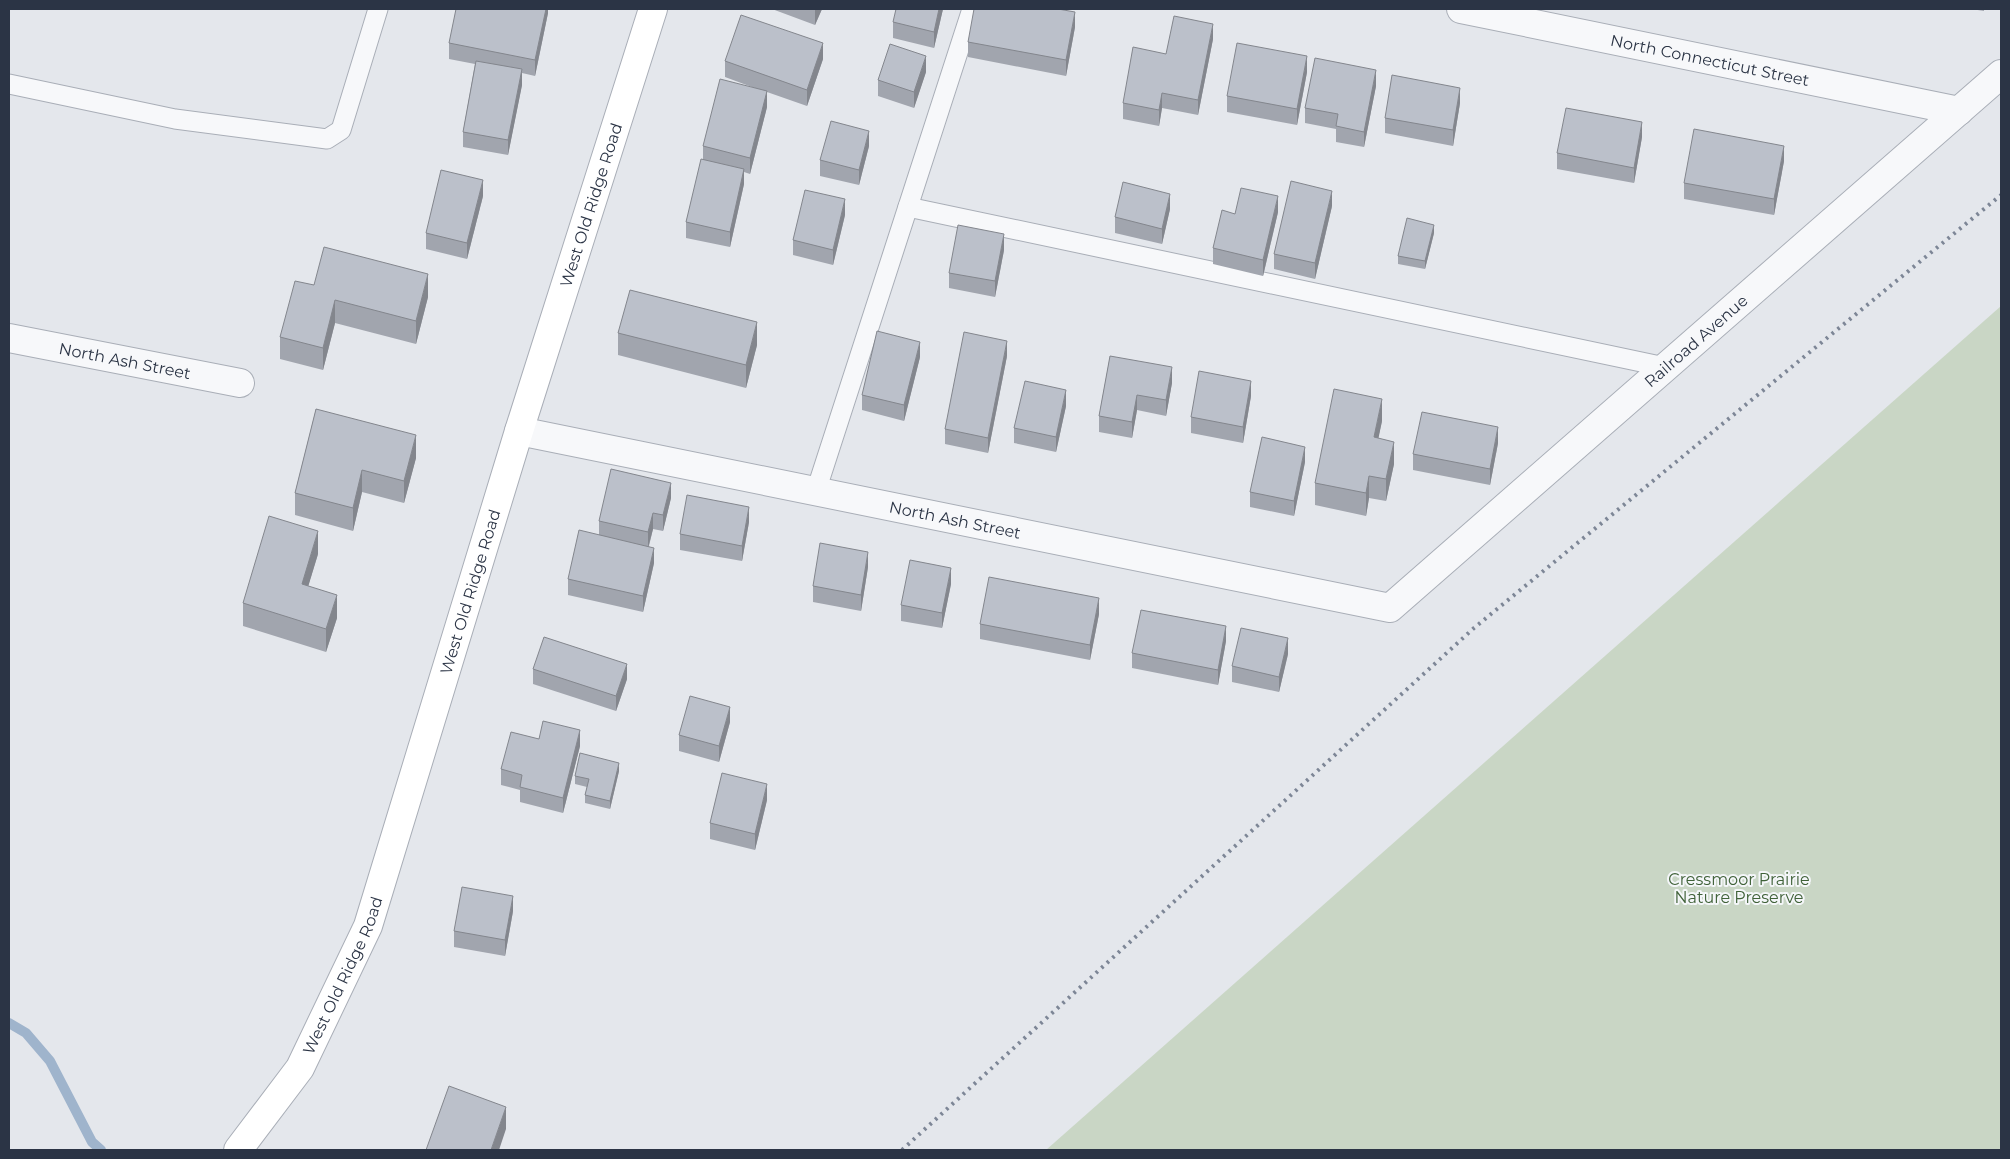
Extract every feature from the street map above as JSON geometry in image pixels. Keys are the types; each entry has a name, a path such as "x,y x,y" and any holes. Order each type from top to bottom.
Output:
{"street":[{"name":"West Old Ridge Road","path":"238,1150 300,1068 368,926 519,431 653,9"},
{"name":"North Connecticut Street","path":"1461,9 1959,111"},
{"name":"Railroad Avenue","path":"1390,608 2001,74"},
{"name":"North Ash Street","path":"9,338 240,383"},
{"name":"North Ash Street","path":"519,431 1390,608"}],"lane":[{"path":"9,84 175,119 327,139 340,130 378,9"},
{"path":"816,491 972,9"},
{"path":"908,207 1665,367"}],"green space":[{"name":"Cressmoor Prairie Nature Preserve","path":"2001,306 2001,1150 1046,1150"}],"building":[{"path":"456,9 546,9 535,60 449,43"},
{"path":"896,9 939,9 934,32 893,22"},
{"path":"974,9 1058,9 1075,12 1066,60 968,42"},
{"path":"741,15 823,43 807,90 725,61"},
{"path":"1174,16 1213,24 1198,100 1162,93 1159,110 1123,103 1133,47 1166,54"},
{"path":"1237,43 1307,56 1297,109 1227,96"},
{"path":"890,44 926,56 914,92 878,80"},
{"path":"1315,58 1376,70 1364,132 1336,126 1338,114 1305,108"},
{"path":"476,61 522,69 508,140 463,132"},
{"path":"1392,75 1460,88 1453,130 1385,118"},
{"path":"720,79 767,91 750,158 703,146"},
{"path":"1566,108 1642,122 1634,168 1557,153"},
{"path":"831,121 869,131 859,170 820,160"},
{"path":"1694,129 1784,146 1774,199 1684,183"},
{"path":"701,159 744,169 730,232 686,222"},
{"path":"441,170 483,180 467,243 426,233"},
{"path":"1291,181 1332,191 1315,263 1274,254"},
{"path":"1123,182 1170,194 1162,229 1115,217"},
{"path":"1241,188 1278,196 1263,260 1213,248 1222,210 1235,214"},
{"path":"805,190 845,199 833,250 793,240"},
{"path":"1407,218 1434,225 1425,261 1398,256"},
{"path":"958,225 1004,234 995,281 949,273"},
{"path":"324,247 428,274 416,321 335,300 323,348 280,337 295,281 314,285"},
{"path":"630,290 757,322 746,365 618,333"},
{"path":"877,331 920,342 904,405 862,395"},
{"path":"964,332 1007,341 988,438 945,429"},
{"path":"1110,356 1172,367 1166,400 1137,395 1132,422 1099,416"},
{"path":"1199,371 1251,381 1243,427 1191,417"},
{"path":"1025,381 1066,390 1056,437 1014,428"},
{"path":"1334,389 1382,399 1374,437 1394,442 1386,479 1369,476 1366,493 1315,483"},
{"path":"316,409 416,435 404,481 362,470 353,508 295,493"},
{"path":"1422,412 1498,427 1490,469 1413,454"},
{"path":"1262,437 1305,447 1294,501 1250,492"},
{"path":"611,469 671,483 663,515 653,513 648,532 599,521"},
{"path":"687,495 749,507 742,546 680,534"},
{"path":"269,516 318,531 302,584 337,595 326,629 243,603"},
{"path":"579,530 654,548 643,596 568,579"},
{"path":"820,543 868,552 861,595 813,586"},
{"path":"910,560 951,568 942,613 901,605"},
{"path":"989,577 1099,598 1090,645 980,624"},
{"path":"1141,610 1226,626 1218,670 1132,653"},
{"path":"1241,628 1288,638 1279,677 1232,666"},
{"path":"544,637 627,664 616,696 533,669"},
{"path":"690,696 730,707 719,746 679,735"},
{"path":"543,721 580,730 563,798 520,787 522,775 501,769 511,732 539,739"},
{"path":"580,753 619,763 610,801 585,795 589,779 575,776"},
{"path":"722,773 767,784 755,834 710,823"},
{"path":"462,887 513,896 505,940 454,931"},
{"path":"449,1086 506,1107 491,1150 426,1150"}],"waterway":[{"path":"9,1023 26,1033 50,1061 92,1142 101,1150"}],"railway":[{"path":"902,1150 1474,628 2001,195"}]}
